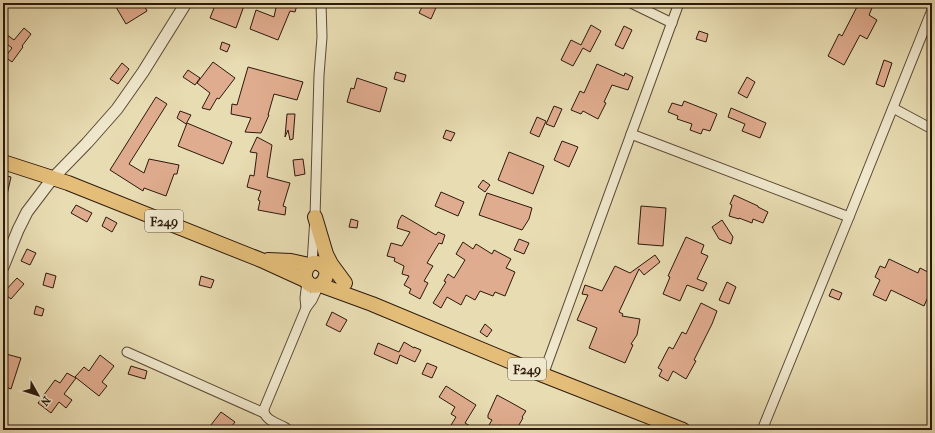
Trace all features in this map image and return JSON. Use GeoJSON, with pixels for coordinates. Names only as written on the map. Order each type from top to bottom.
{"type":"FeatureCollection","features":[{"type":"Feature","properties":{"kind":"main road","name":"F249"},"geometry":{"type":"LineString","coordinates":[[3,162],[75,186],[261,260],[313,283],[372,304],[544,375],[683,430]]}},
{"type":"Feature","properties":{"kind":"main road"},"geometry":{"type":"LineString","coordinates":[[315,216],[326,254],[331,264],[345,283]]}},
{"type":"Feature","properties":{"kind":"main road","name":"F249"},"geometry":{"type":"LineString","coordinates":[[261,260],[321,264],[327,272],[345,283],[372,304]]}},
{"type":"Feature","properties":{"kind":"main road"},"geometry":{"type":"LineString","coordinates":[[311,264],[306,268],[304,277],[313,283],[324,282],[327,277],[327,272]]}},
{"type":"Feature","properties":{"kind":"street"},"geometry":{"type":"LineString","coordinates":[[3,267],[27,212],[52,179],[117,109],[147,66],[186,3]]}},
{"type":"Feature","properties":{"kind":"street"},"geometry":{"type":"LineString","coordinates":[[311,264],[315,216],[319,75],[322,37],[321,3]]}},
{"type":"Feature","properties":{"kind":"street"},"geometry":{"type":"LineString","coordinates":[[631,3],[672,23]]}},
{"type":"Feature","properties":{"kind":"street"},"geometry":{"type":"LineString","coordinates":[[544,375],[679,3]]}},
{"type":"Feature","properties":{"kind":"street"},"geometry":{"type":"LineString","coordinates":[[762,430],[932,10]]}},
{"type":"Feature","properties":{"kind":"street"},"geometry":{"type":"LineString","coordinates":[[893,108],[932,128]]}},
{"type":"Feature","properties":{"kind":"street"},"geometry":{"type":"LineString","coordinates":[[631,134],[849,217]]}},
{"type":"Feature","properties":{"kind":"street"},"geometry":{"type":"LineString","coordinates":[[288,430],[266,418],[264,409],[306,308],[306,298],[313,283]]}},
{"type":"Feature","properties":{"kind":"street"},"geometry":{"type":"LineString","coordinates":[[127,352],[264,413]]}},
{"type":"Feature","properties":{"kind":"building"},"geometry":{"type":"Polygon","coordinates":[[[123,3],[143,3],[147,11],[126,24],[116,7],[123,3]]]}},
{"type":"Feature","properties":{"kind":"building"},"geometry":{"type":"Polygon","coordinates":[[[216,3],[245,3],[236,28],[210,18],[216,3]]]}},
{"type":"Feature","properties":{"kind":"building"},"geometry":{"type":"Polygon","coordinates":[[[277,3],[297,5],[295,12],[290,11],[278,40],[250,29],[256,10],[274,17],[277,3]]]}},
{"type":"Feature","properties":{"kind":"building"},"geometry":{"type":"Polygon","coordinates":[[[424,3],[438,3],[431,19],[419,13],[424,3]]]}},
{"type":"Feature","properties":{"kind":"building"},"geometry":{"type":"Polygon","coordinates":[[[859,3],[872,8],[869,15],[877,20],[867,39],[860,35],[844,65],[828,56],[839,34],[842,36],[859,3]]]}},
{"type":"Feature","properties":{"kind":"building"},"geometry":{"type":"Polygon","coordinates":[[[591,25],[601,31],[590,52],[583,48],[573,66],[561,60],[571,40],[581,45],[591,25]]]}},
{"type":"Feature","properties":{"kind":"building"},"geometry":{"type":"Polygon","coordinates":[[[624,26],[632,30],[623,49],[615,45],[624,26]]]}},
{"type":"Feature","properties":{"kind":"building"},"geometry":{"type":"Polygon","coordinates":[[[24,28],[31,34],[12,62],[5,57],[12,48],[3,41],[3,32],[14,40],[24,28]]]}},
{"type":"Feature","properties":{"kind":"building"},"geometry":{"type":"Polygon","coordinates":[[[699,31],[708,34],[706,42],[696,39],[699,31]]]}},
{"type":"Feature","properties":{"kind":"building"},"geometry":{"type":"Polygon","coordinates":[[[222,42],[230,45],[227,52],[220,49],[222,42]]]}},
{"type":"Feature","properties":{"kind":"building"},"geometry":{"type":"Polygon","coordinates":[[[884,60],[892,63],[884,87],[876,84],[884,60]]]}},
{"type":"Feature","properties":{"kind":"building"},"geometry":{"type":"Polygon","coordinates":[[[213,62],[235,78],[219,99],[217,98],[210,110],[202,108],[210,93],[197,83],[213,62]]]}},
{"type":"Feature","properties":{"kind":"building"},"geometry":{"type":"Polygon","coordinates":[[[122,63],[129,69],[118,84],[110,79],[122,63]]]}},
{"type":"Feature","properties":{"kind":"building"},"geometry":{"type":"Polygon","coordinates":[[[597,64],[624,76],[625,73],[633,77],[628,90],[612,85],[604,102],[606,103],[598,119],[583,111],[581,114],[571,110],[580,91],[584,93],[597,64]]]}},
{"type":"Feature","properties":{"kind":"building"},"geometry":{"type":"Polygon","coordinates":[[[248,67],[303,82],[297,100],[274,94],[269,115],[261,133],[245,132],[251,118],[231,114],[232,104],[237,105],[248,67]]]}},
{"type":"Feature","properties":{"kind":"building"},"geometry":{"type":"Polygon","coordinates":[[[188,70],[200,78],[195,85],[183,77],[188,70]]]}},
{"type":"Feature","properties":{"kind":"building"},"geometry":{"type":"Polygon","coordinates":[[[396,72],[406,75],[404,82],[394,79],[396,72]]]}},
{"type":"Feature","properties":{"kind":"building"},"geometry":{"type":"Polygon","coordinates":[[[747,77],[755,82],[747,98],[738,93],[747,77]]]}},
{"type":"Feature","properties":{"kind":"building"},"geometry":{"type":"Polygon","coordinates":[[[357,78],[387,88],[380,112],[347,102],[351,88],[354,89],[357,78]]]}},
{"type":"Feature","properties":{"kind":"building"},"geometry":{"type":"Polygon","coordinates":[[[156,97],[167,104],[129,164],[144,173],[149,159],[179,165],[177,174],[174,174],[166,196],[144,188],[143,191],[110,170],[156,97]]]}},
{"type":"Feature","properties":{"kind":"building"},"geometry":{"type":"Polygon","coordinates":[[[684,101],[717,114],[710,131],[703,129],[701,134],[690,130],[692,124],[677,119],[678,116],[668,112],[672,103],[682,106],[684,101]]]}},
{"type":"Feature","properties":{"kind":"building"},"geometry":{"type":"Polygon","coordinates":[[[554,106],[562,109],[554,127],[546,124],[554,106]]]}},
{"type":"Feature","properties":{"kind":"building"},"geometry":{"type":"Polygon","coordinates":[[[731,108],[766,123],[760,138],[742,131],[745,124],[728,117],[731,108]]]}},
{"type":"Feature","properties":{"kind":"building"},"geometry":{"type":"Polygon","coordinates":[[[180,111],[191,115],[186,124],[177,118],[180,111]]]}},
{"type":"Feature","properties":{"kind":"building"},"geometry":{"type":"Polygon","coordinates":[[[287,114],[295,114],[293,139],[290,140],[288,130],[285,137],[287,114]]]}},
{"type":"Feature","properties":{"kind":"building"},"geometry":{"type":"Polygon","coordinates":[[[537,117],[546,121],[539,137],[530,133],[537,117]]]}},
{"type":"Feature","properties":{"kind":"building"},"geometry":{"type":"Polygon","coordinates":[[[187,123],[232,142],[223,164],[178,146],[187,123]]]}},
{"type":"Feature","properties":{"kind":"building"},"geometry":{"type":"Polygon","coordinates":[[[446,130],[455,133],[451,141],[443,138],[446,130]]]}},
{"type":"Feature","properties":{"kind":"building"},"geometry":{"type":"Polygon","coordinates":[[[257,137],[272,145],[267,177],[290,183],[283,206],[286,207],[285,215],[258,210],[260,201],[258,200],[261,191],[247,187],[250,175],[254,176],[257,153],[250,152],[257,137]]]}},
{"type":"Feature","properties":{"kind":"building"},"geometry":{"type":"Polygon","coordinates":[[[562,141],[578,147],[569,167],[554,160],[562,141]]]}},
{"type":"Feature","properties":{"kind":"building"},"geometry":{"type":"Polygon","coordinates":[[[509,152],[544,166],[533,194],[498,180],[509,152]]]}},
{"type":"Feature","properties":{"kind":"building"},"geometry":{"type":"Polygon","coordinates":[[[303,159],[305,174],[295,176],[293,160],[303,159]]]}},
{"type":"Feature","properties":{"kind":"building"},"geometry":{"type":"Polygon","coordinates":[[[3,175],[11,177],[6,199],[3,199],[3,175]]]}},
{"type":"Feature","properties":{"kind":"building"},"geometry":{"type":"Polygon","coordinates":[[[483,180],[490,185],[485,192],[478,187],[483,180]]]}},
{"type":"Feature","properties":{"kind":"building"},"geometry":{"type":"Polygon","coordinates":[[[441,192],[464,202],[458,216],[435,206],[441,192]]]}},
{"type":"Feature","properties":{"kind":"building"},"geometry":{"type":"Polygon","coordinates":[[[487,193],[532,208],[529,219],[522,230],[479,215],[487,193]]]}},
{"type":"Feature","properties":{"kind":"building"},"geometry":{"type":"Polygon","coordinates":[[[734,195],[768,212],[763,223],[753,219],[752,223],[729,216],[732,205],[730,204],[734,195]]]}},
{"type":"Feature","properties":{"kind":"building"},"geometry":{"type":"Polygon","coordinates":[[[76,205],[92,213],[87,222],[71,213],[76,205]]]}},
{"type":"Feature","properties":{"kind":"building"},"geometry":{"type":"Polygon","coordinates":[[[641,206],[666,208],[663,246],[638,244],[641,206]]]}},
{"type":"Feature","properties":{"kind":"building"},"geometry":{"type":"Polygon","coordinates":[[[402,215],[436,235],[438,232],[445,235],[442,244],[439,243],[427,263],[433,266],[424,281],[428,283],[420,299],[409,293],[411,289],[404,285],[409,276],[402,274],[404,266],[394,261],[395,258],[387,256],[391,243],[402,246],[410,232],[397,228],[402,215]]]}},
{"type":"Feature","properties":{"kind":"building"},"geometry":{"type":"Polygon","coordinates":[[[106,217],[117,223],[112,232],[102,226],[106,217]]]}},
{"type":"Feature","properties":{"kind":"building"},"geometry":{"type":"Polygon","coordinates":[[[351,219],[358,221],[357,228],[349,227],[351,219]]]}},
{"type":"Feature","properties":{"kind":"building"},"geometry":{"type":"Polygon","coordinates":[[[722,220],[733,237],[731,244],[719,239],[712,227],[722,220]]]}},
{"type":"Feature","properties":{"kind":"building"},"geometry":{"type":"Polygon","coordinates":[[[686,237],[704,245],[701,253],[708,256],[697,279],[707,283],[703,291],[687,285],[680,301],[663,294],[670,277],[668,276],[686,237]]]}},
{"type":"Feature","properties":{"kind":"building"},"geometry":{"type":"Polygon","coordinates":[[[519,239],[529,243],[524,254],[514,250],[519,239]]]}},
{"type":"Feature","properties":{"kind":"building"},"geometry":{"type":"Polygon","coordinates":[[[463,242],[473,249],[476,244],[492,254],[494,250],[511,259],[506,268],[515,272],[505,296],[495,292],[493,296],[480,291],[475,300],[466,295],[461,305],[447,297],[441,308],[433,303],[446,282],[444,281],[448,274],[454,278],[465,260],[456,254],[463,242]]]}},
{"type":"Feature","properties":{"kind":"building"},"geometry":{"type":"Polygon","coordinates":[[[27,249],[36,253],[30,265],[21,261],[27,249]]]}},
{"type":"Feature","properties":{"kind":"building"},"geometry":{"type":"Polygon","coordinates":[[[655,255],[660,262],[644,275],[639,269],[619,312],[623,314],[622,316],[640,319],[637,335],[631,344],[633,345],[625,363],[589,348],[597,328],[577,320],[588,295],[582,294],[585,285],[602,291],[615,266],[630,273],[655,255]]]}},
{"type":"Feature","properties":{"kind":"building"},"geometry":{"type":"Polygon","coordinates":[[[889,259],[918,273],[920,268],[932,274],[932,288],[924,306],[891,290],[886,301],[873,295],[880,280],[875,277],[880,266],[885,268],[889,259]]]}},
{"type":"Feature","properties":{"kind":"building"},"geometry":{"type":"Polygon","coordinates":[[[46,273],[56,276],[53,288],[43,285],[46,273]]]}},
{"type":"Feature","properties":{"kind":"building"},"geometry":{"type":"Polygon","coordinates":[[[201,276],[214,280],[211,288],[199,285],[201,276]]]}},
{"type":"Feature","properties":{"kind":"building"},"geometry":{"type":"Polygon","coordinates":[[[17,278],[24,284],[11,299],[3,293],[17,278]]]}},
{"type":"Feature","properties":{"kind":"building"},"geometry":{"type":"Polygon","coordinates":[[[727,282],[736,287],[729,304],[719,300],[727,282]]]}},
{"type":"Feature","properties":{"kind":"building"},"geometry":{"type":"Polygon","coordinates":[[[832,289],[842,293],[839,300],[829,296],[832,289]]]}},
{"type":"Feature","properties":{"kind":"building"},"geometry":{"type":"Polygon","coordinates":[[[701,303],[717,311],[712,324],[694,360],[696,361],[686,379],[673,371],[668,381],[659,376],[662,370],[658,368],[669,347],[673,349],[682,332],[686,334],[701,303]]]}},
{"type":"Feature","properties":{"kind":"building"},"geometry":{"type":"Polygon","coordinates":[[[36,306],[44,309],[42,316],[34,314],[36,306]]]}},
{"type":"Feature","properties":{"kind":"building"},"geometry":{"type":"Polygon","coordinates":[[[332,312],[347,320],[340,332],[326,325],[332,312]]]}},
{"type":"Feature","properties":{"kind":"building"},"geometry":{"type":"Polygon","coordinates":[[[485,324],[492,330],[487,337],[480,332],[485,324]]]}},
{"type":"Feature","properties":{"kind":"building"},"geometry":{"type":"Polygon","coordinates":[[[404,342],[421,350],[415,362],[400,355],[397,364],[374,354],[378,343],[399,352],[404,342]]]}},
{"type":"Feature","properties":{"kind":"building"},"geometry":{"type":"Polygon","coordinates":[[[6,354],[21,358],[11,389],[3,386],[3,363],[6,354]]]}},
{"type":"Feature","properties":{"kind":"building"},"geometry":{"type":"Polygon","coordinates":[[[100,355],[114,366],[102,382],[107,386],[99,396],[75,377],[84,367],[89,371],[100,355]]]}},
{"type":"Feature","properties":{"kind":"building"},"geometry":{"type":"Polygon","coordinates":[[[427,363],[437,367],[432,378],[422,374],[427,363]]]}},
{"type":"Feature","properties":{"kind":"building"},"geometry":{"type":"Polygon","coordinates":[[[131,366],[147,371],[145,379],[128,374],[131,366]]]}},
{"type":"Feature","properties":{"kind":"building"},"geometry":{"type":"Polygon","coordinates":[[[67,373],[76,378],[64,394],[72,400],[66,408],[59,402],[51,413],[38,403],[55,380],[60,383],[67,373]]]}},
{"type":"Feature","properties":{"kind":"building"},"geometry":{"type":"Polygon","coordinates":[[[446,386],[476,405],[465,423],[477,430],[448,430],[456,417],[451,414],[455,407],[439,397],[446,386]]]}},
{"type":"Feature","properties":{"kind":"building"},"geometry":{"type":"Polygon","coordinates":[[[497,395],[526,411],[516,430],[509,430],[499,425],[496,430],[486,430],[492,420],[488,418],[488,415],[497,395]]]}},
{"type":"Feature","properties":{"kind":"building"},"geometry":{"type":"Polygon","coordinates":[[[221,412],[235,422],[229,430],[207,430],[221,412]]]}}]}
